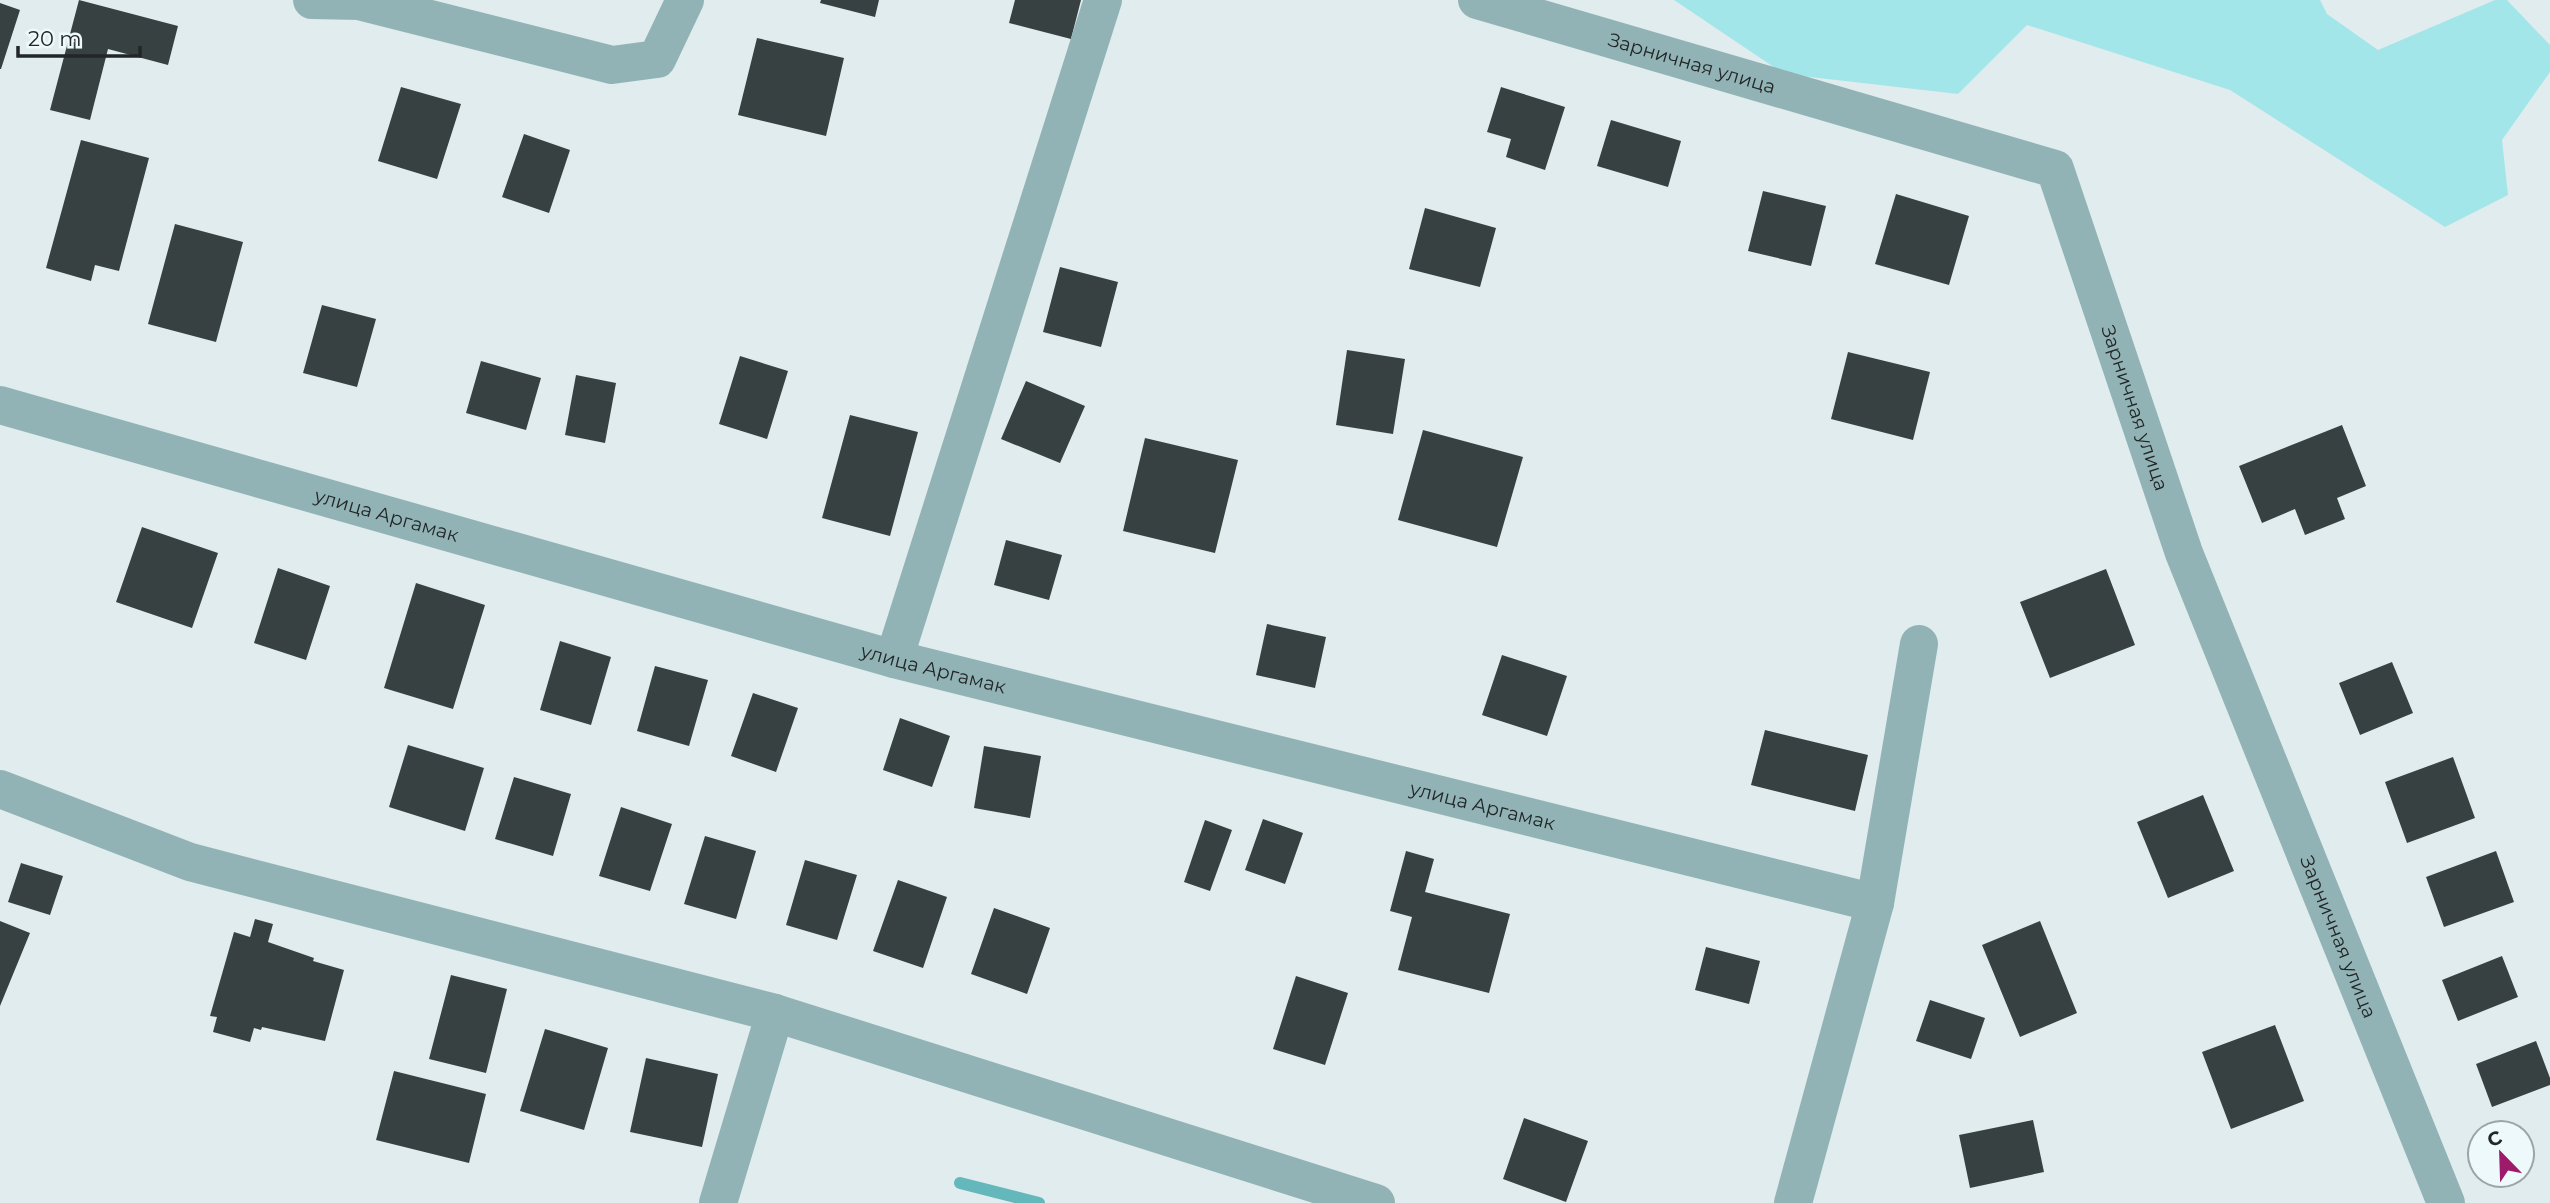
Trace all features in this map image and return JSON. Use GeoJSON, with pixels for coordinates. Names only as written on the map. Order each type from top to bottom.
{"type":"FeatureCollection","features":[{"type":"Feature","properties":{"kind":"street"},"geometry":{"type":"LineString","coordinates":[[312,0],[359,1],[612,65],[657,59],[684,0]]}},
{"type":"Feature","properties":{"kind":"street"},"geometry":{"type":"LineString","coordinates":[[894,659],[1103,0]]}},
{"type":"Feature","properties":{"kind":"street","name":"Зарничная улица"},"geometry":{"type":"LineString","coordinates":[[1476,0],[2055,169],[2184,553],[2446,1203]]}},
{"type":"Feature","properties":{"kind":"street","name":"улица Аргамак"},"geometry":{"type":"LineString","coordinates":[[0,405],[894,659],[1875,903]]}},
{"type":"Feature","properties":{"kind":"street"},"geometry":{"type":"LineString","coordinates":[[1793,1203],[1875,903],[1919,644]]}},
{"type":"Feature","properties":{"kind":"street"},"geometry":{"type":"LineString","coordinates":[[0,789],[190,862],[775,1013],[1376,1203]]}},
{"type":"Feature","properties":{"kind":"street"},"geometry":{"type":"LineString","coordinates":[[718,1203],[775,1013]]}},
{"type":"Feature","properties":{"kind":"shaded area"},"geometry":{"type":"Polygon","coordinates":[[[1674,0],[2320,0],[2327,14],[2378,50],[2495,0],[2507,0],[2550,45],[2550,72],[2502,140],[2508,195],[2445,227],[2230,90],[2027,25],[1958,94],[1784,74],[1674,0]]]}},
{"type":"Feature","properties":{"kind":"building"},"geometry":{"type":"Polygon","coordinates":[[[79,0],[178,26],[168,65],[108,49],[90,120],[50,110],[79,0]]]}},
{"type":"Feature","properties":{"kind":"building"},"geometry":{"type":"Polygon","coordinates":[[[821,0],[879,0],[875,17],[820,3],[821,0]]]}},
{"type":"Feature","properties":{"kind":"building"},"geometry":{"type":"Polygon","coordinates":[[[1015,0],[1081,0],[1071,39],[1009,23],[1015,0]]]}},
{"type":"Feature","properties":{"kind":"building"},"geometry":{"type":"Polygon","coordinates":[[[0,3],[20,10],[1,69],[0,69],[0,3]]]}},
{"type":"Feature","properties":{"kind":"building"},"geometry":{"type":"Polygon","coordinates":[[[757,38],[844,58],[826,136],[738,115],[757,38]]]}},
{"type":"Feature","properties":{"kind":"building"},"geometry":{"type":"Polygon","coordinates":[[[401,87],[461,104],[437,179],[378,161],[401,87]]]}},
{"type":"Feature","properties":{"kind":"building"},"geometry":{"type":"Polygon","coordinates":[[[1501,87],[1565,107],[1545,170],[1506,157],[1511,139],[1487,132],[1501,87]]]}},
{"type":"Feature","properties":{"kind":"building"},"geometry":{"type":"Polygon","coordinates":[[[1611,120],[1681,141],[1668,187],[1597,166],[1611,120]]]}},
{"type":"Feature","properties":{"kind":"building"},"geometry":{"type":"Polygon","coordinates":[[[524,134],[570,150],[549,213],[502,197],[524,134]]]}},
{"type":"Feature","properties":{"kind":"building"},"geometry":{"type":"Polygon","coordinates":[[[81,140],[149,158],[119,271],[95,265],[91,281],[46,268],[81,140]]]}},
{"type":"Feature","properties":{"kind":"building"},"geometry":{"type":"Polygon","coordinates":[[[1763,191],[1826,206],[1811,266],[1748,251],[1763,191]]]}},
{"type":"Feature","properties":{"kind":"building"},"geometry":{"type":"Polygon","coordinates":[[[1896,194],[1969,216],[1949,285],[1875,264],[1896,194]]]}},
{"type":"Feature","properties":{"kind":"building"},"geometry":{"type":"Polygon","coordinates":[[[1425,208],[1496,228],[1480,287],[1409,269],[1425,208]]]}},
{"type":"Feature","properties":{"kind":"building"},"geometry":{"type":"Polygon","coordinates":[[[175,224],[243,242],[216,342],[148,324],[175,224]]]}},
{"type":"Feature","properties":{"kind":"building"},"geometry":{"type":"Polygon","coordinates":[[[1060,267],[1118,282],[1101,347],[1043,332],[1060,267]]]}},
{"type":"Feature","properties":{"kind":"building"},"geometry":{"type":"Polygon","coordinates":[[[322,305],[376,319],[357,387],[303,373],[322,305]]]}},
{"type":"Feature","properties":{"kind":"building"},"geometry":{"type":"Polygon","coordinates":[[[1347,350],[1405,359],[1393,434],[1336,425],[1347,350]]]}},
{"type":"Feature","properties":{"kind":"building"},"geometry":{"type":"Polygon","coordinates":[[[1848,352],[1930,372],[1913,440],[1831,419],[1848,352]]]}},
{"type":"Feature","properties":{"kind":"building"},"geometry":{"type":"Polygon","coordinates":[[[740,356],[788,371],[767,439],[719,424],[740,356]]]}},
{"type":"Feature","properties":{"kind":"building"},"geometry":{"type":"Polygon","coordinates":[[[481,361],[541,378],[526,430],[466,413],[481,361]]]}},
{"type":"Feature","properties":{"kind":"building"},"geometry":{"type":"Polygon","coordinates":[[[576,375],[616,383],[605,443],[565,435],[576,375]]]}},
{"type":"Feature","properties":{"kind":"building"},"geometry":{"type":"Polygon","coordinates":[[[1026,381],[1085,406],[1060,463],[1001,439],[1026,381]]]}},
{"type":"Feature","properties":{"kind":"building"},"geometry":{"type":"Polygon","coordinates":[[[850,415],[918,432],[890,536],[822,518],[850,415]]]}},
{"type":"Feature","properties":{"kind":"building"},"geometry":{"type":"Polygon","coordinates":[[[2342,425],[2366,486],[2337,498],[2345,519],[2305,535],[2295,509],[2262,523],[2239,466],[2342,425]]]}},
{"type":"Feature","properties":{"kind":"building"},"geometry":{"type":"Polygon","coordinates":[[[1423,430],[1523,457],[1497,547],[1398,520],[1423,430]]]}},
{"type":"Feature","properties":{"kind":"building"},"geometry":{"type":"Polygon","coordinates":[[[1145,438],[1238,460],[1215,553],[1123,531],[1145,438]]]}},
{"type":"Feature","properties":{"kind":"building"},"geometry":{"type":"Polygon","coordinates":[[[142,527],[218,553],[192,628],[116,602],[142,527]]]}},
{"type":"Feature","properties":{"kind":"building"},"geometry":{"type":"Polygon","coordinates":[[[1006,540],[1062,555],[1049,600],[994,585],[1006,540]]]}},
{"type":"Feature","properties":{"kind":"building"},"geometry":{"type":"Polygon","coordinates":[[[278,568],[330,586],[306,660],[254,643],[278,568]]]}},
{"type":"Feature","properties":{"kind":"building"},"geometry":{"type":"Polygon","coordinates":[[[2106,569],[2135,645],[2050,678],[2020,602],[2106,569]]]}},
{"type":"Feature","properties":{"kind":"building"},"geometry":{"type":"Polygon","coordinates":[[[416,583],[485,605],[453,709],[384,688],[416,583]]]}},
{"type":"Feature","properties":{"kind":"building"},"geometry":{"type":"Polygon","coordinates":[[[1267,624],[1326,637],[1315,688],[1256,675],[1267,624]]]}},
{"type":"Feature","properties":{"kind":"building"},"geometry":{"type":"Polygon","coordinates":[[[560,641],[611,657],[591,725],[540,710],[560,641]]]}},
{"type":"Feature","properties":{"kind":"building"},"geometry":{"type":"Polygon","coordinates":[[[1502,655],[1567,676],[1547,736],[1482,715],[1502,655]]]}},
{"type":"Feature","properties":{"kind":"building"},"geometry":{"type":"Polygon","coordinates":[[[2392,662],[2413,713],[2360,735],[2339,683],[2392,662]]]}},
{"type":"Feature","properties":{"kind":"building"},"geometry":{"type":"Polygon","coordinates":[[[655,666],[708,680],[689,746],[637,731],[655,666]]]}},
{"type":"Feature","properties":{"kind":"building"},"geometry":{"type":"Polygon","coordinates":[[[753,693],[798,708],[776,772],[731,756],[753,693]]]}},
{"type":"Feature","properties":{"kind":"building"},"geometry":{"type":"Polygon","coordinates":[[[900,718],[950,736],[932,787],[883,770],[900,718]]]}},
{"type":"Feature","properties":{"kind":"building"},"geometry":{"type":"Polygon","coordinates":[[[1765,730],[1868,755],[1855,811],[1751,785],[1765,730]]]}},
{"type":"Feature","properties":{"kind":"building"},"geometry":{"type":"Polygon","coordinates":[[[408,745],[484,768],[465,831],[389,807],[408,745]]]}},
{"type":"Feature","properties":{"kind":"building"},"geometry":{"type":"Polygon","coordinates":[[[984,746],[1041,756],[1030,818],[974,808],[984,746]]]}},
{"type":"Feature","properties":{"kind":"building"},"geometry":{"type":"Polygon","coordinates":[[[2453,757],[2475,818],[2407,843],[2385,782],[2453,757]]]}},
{"type":"Feature","properties":{"kind":"building"},"geometry":{"type":"Polygon","coordinates":[[[514,777],[571,794],[553,856],[495,839],[514,777]]]}},
{"type":"Feature","properties":{"kind":"building"},"geometry":{"type":"Polygon","coordinates":[[[2203,795],[2234,871],[2168,898],[2137,822],[2203,795]]]}},
{"type":"Feature","properties":{"kind":"building"},"geometry":{"type":"Polygon","coordinates":[[[621,807],[672,824],[650,891],[599,876],[621,807]]]}},
{"type":"Feature","properties":{"kind":"building"},"geometry":{"type":"Polygon","coordinates":[[[1263,819],[1303,833],[1285,884],[1245,870],[1263,819]]]}},
{"type":"Feature","properties":{"kind":"building"},"geometry":{"type":"Polygon","coordinates":[[[1205,820],[1232,830],[1210,891],[1184,882],[1205,820]]]}},
{"type":"Feature","properties":{"kind":"building"},"geometry":{"type":"Polygon","coordinates":[[[705,836],[756,851],[736,919],[684,904],[705,836]]]}},
{"type":"Feature","properties":{"kind":"building"},"geometry":{"type":"Polygon","coordinates":[[[1406,851],[1434,859],[1425,892],[1510,914],[1489,993],[1398,970],[1412,917],[1390,911],[1406,851]]]}},
{"type":"Feature","properties":{"kind":"building"},"geometry":{"type":"Polygon","coordinates":[[[2496,851],[2514,902],[2444,927],[2426,877],[2496,851]]]}},
{"type":"Feature","properties":{"kind":"building"},"geometry":{"type":"Polygon","coordinates":[[[805,860],[857,875],[837,940],[786,925],[805,860]]]}},
{"type":"Feature","properties":{"kind":"building"},"geometry":{"type":"Polygon","coordinates":[[[21,863],[63,876],[50,915],[8,902],[21,863]]]}},
{"type":"Feature","properties":{"kind":"building"},"geometry":{"type":"Polygon","coordinates":[[[898,880],[947,897],[923,968],[873,951],[898,880]]]}},
{"type":"Feature","properties":{"kind":"building"},"geometry":{"type":"Polygon","coordinates":[[[994,908],[1050,928],[1027,994],[971,974],[994,908]]]}},
{"type":"Feature","properties":{"kind":"building"},"geometry":{"type":"Polygon","coordinates":[[[255,919],[273,924],[268,942],[314,958],[313,961],[344,970],[325,1041],[262,1027],[261,1030],[254,1028],[250,1042],[213,1032],[217,1017],[210,1016],[234,932],[250,937],[255,919]]]}},
{"type":"Feature","properties":{"kind":"building"},"geometry":{"type":"Polygon","coordinates":[[[0,921],[30,933],[0,1006],[0,921]]]}},
{"type":"Feature","properties":{"kind":"building"},"geometry":{"type":"Polygon","coordinates":[[[2040,921],[2077,1013],[2020,1037],[1982,945],[2040,921]]]}},
{"type":"Feature","properties":{"kind":"building"},"geometry":{"type":"Polygon","coordinates":[[[1706,947],[1760,961],[1749,1004],[1695,990],[1706,947]]]}},
{"type":"Feature","properties":{"kind":"building"},"geometry":{"type":"Polygon","coordinates":[[[2502,956],[2518,997],[2458,1021],[2442,980],[2502,956]]]}},
{"type":"Feature","properties":{"kind":"building"},"geometry":{"type":"Polygon","coordinates":[[[451,975],[507,989],[486,1073],[429,1059],[451,975]]]}},
{"type":"Feature","properties":{"kind":"building"},"geometry":{"type":"Polygon","coordinates":[[[1296,976],[1348,993],[1325,1065],[1273,1049],[1296,976]]]}},
{"type":"Feature","properties":{"kind":"building"},"geometry":{"type":"Polygon","coordinates":[[[1930,1000],[1985,1018],[1971,1059],[1916,1041],[1930,1000]]]}},
{"type":"Feature","properties":{"kind":"building"},"geometry":{"type":"Polygon","coordinates":[[[2275,1025],[2304,1101],[2231,1129],[2202,1052],[2275,1025]]]}},
{"type":"Feature","properties":{"kind":"building"},"geometry":{"type":"Polygon","coordinates":[[[545,1029],[608,1048],[584,1130],[520,1111],[545,1029]]]}},
{"type":"Feature","properties":{"kind":"building"},"geometry":{"type":"Polygon","coordinates":[[[2536,1041],[2550,1078],[2550,1085],[2492,1107],[2476,1064],[2536,1041]]]}},
{"type":"Feature","properties":{"kind":"building"},"geometry":{"type":"Polygon","coordinates":[[[646,1058],[718,1074],[702,1147],[630,1132],[646,1058]]]}},
{"type":"Feature","properties":{"kind":"building"},"geometry":{"type":"Polygon","coordinates":[[[394,1071],[486,1094],[469,1163],[376,1140],[394,1071]]]}},
{"type":"Feature","properties":{"kind":"building"},"geometry":{"type":"Polygon","coordinates":[[[1524,1118],[1588,1141],[1566,1202],[1503,1179],[1524,1118]]]}},
{"type":"Feature","properties":{"kind":"building"},"geometry":{"type":"Polygon","coordinates":[[[2033,1120],[2044,1172],[1970,1188],[1959,1135],[2033,1120]]]}},
{"type":"Feature","properties":{"kind":"waterway"},"geometry":{"type":"LineString","coordinates":[[960,1183],[1039,1203]]}}]}
